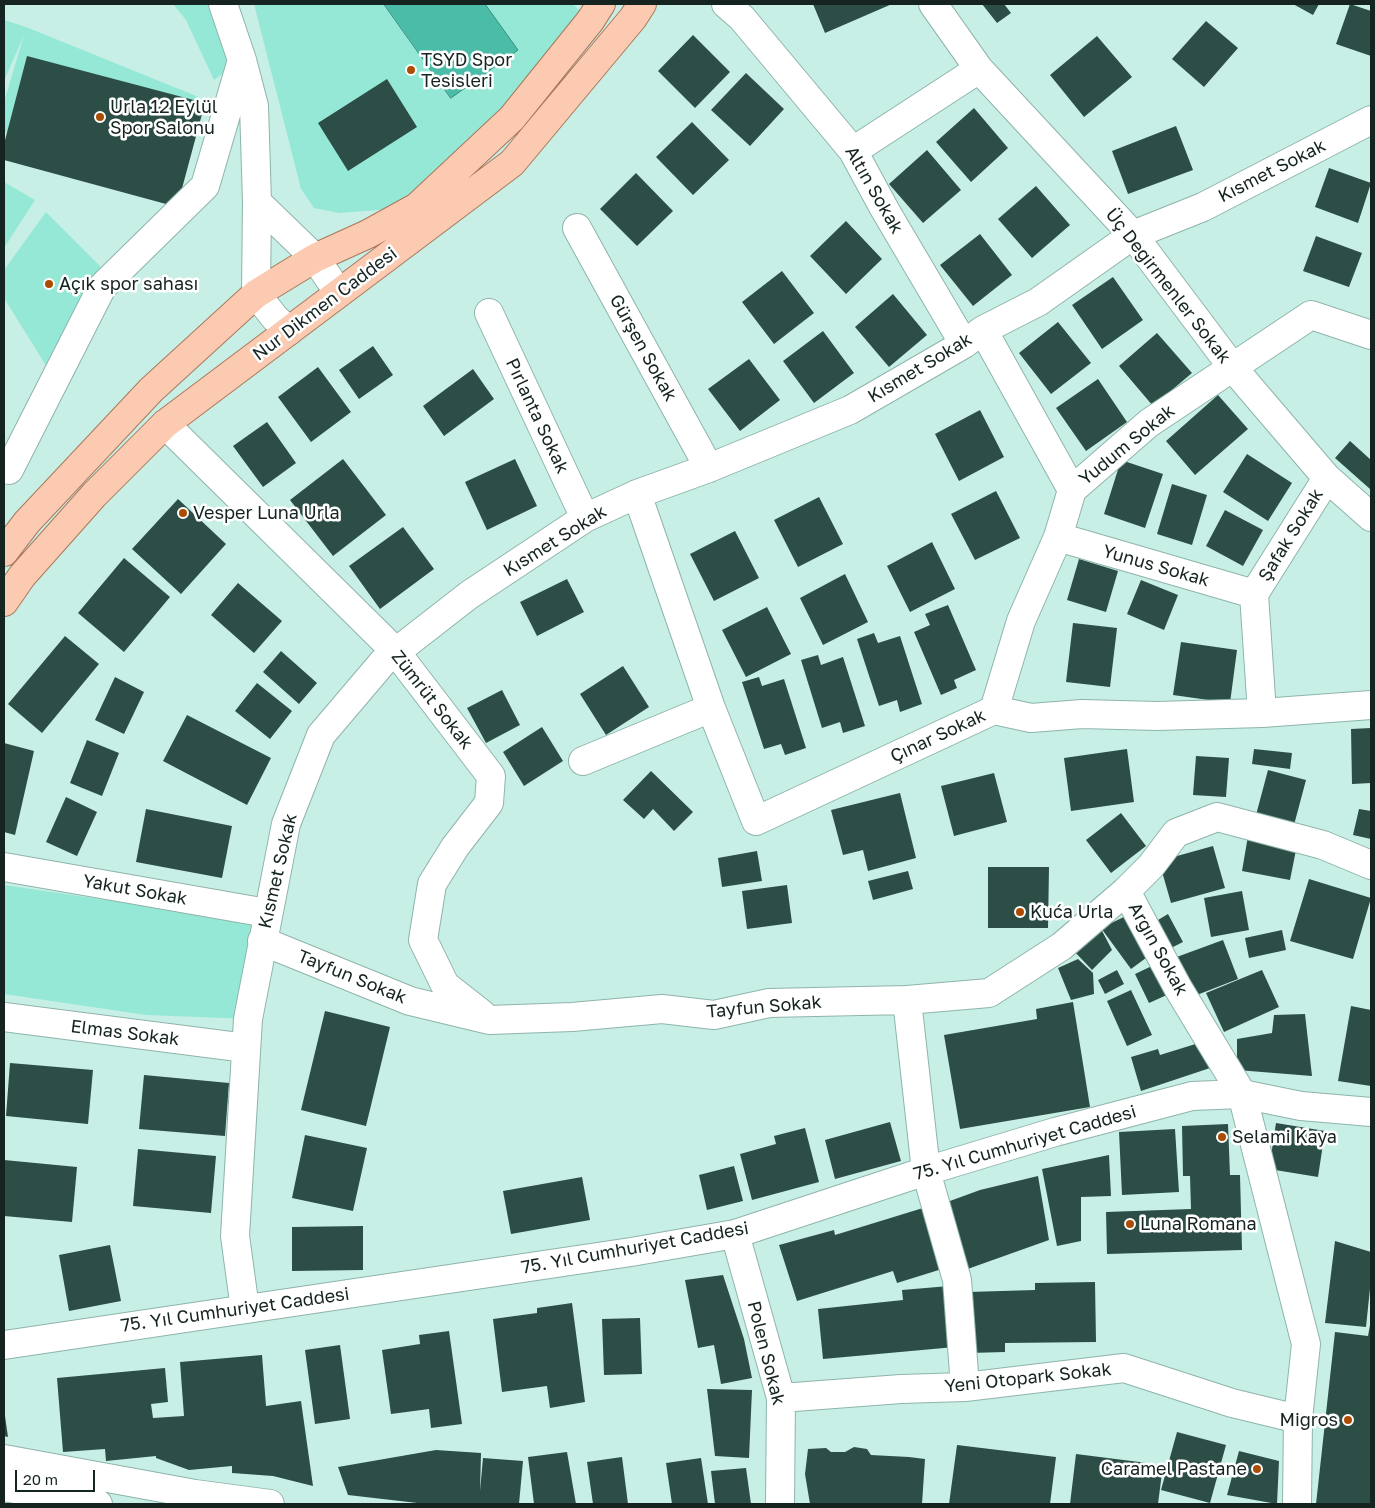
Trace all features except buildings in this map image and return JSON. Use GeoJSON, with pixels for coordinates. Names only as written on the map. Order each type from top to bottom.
{"type":"FeatureCollection","features":[{"type":"Feature","properties":{"kind":"main road","name":"Nur Dikmen Caddesi"},"geometry":{"type":"LineString","coordinates":[[4,552],[27,522],[151,390],[256,294],[315,258],[368,234],[417,207],[512,118],[590,21],[601,4]]}},
{"type":"Feature","properties":{"kind":"main road","name":"Nur Dikmen Caddesi"},"geometry":{"type":"LineString","coordinates":[[4,602],[22,576],[94,495],[164,424],[512,163],[633,18],[642,4]]}},
{"type":"Feature","properties":{"kind":"street"},"geometry":{"type":"LineString","coordinates":[[222,4],[242,60],[254,106],[257,202],[256,294],[275,318],[289,330]]}},
{"type":"Feature","properties":{"kind":"street","name":"Altın Sokak"},"geometry":{"type":"LineString","coordinates":[[726,4],[742,18],[853,151],[885,210],[973,337],[1072,490]]}},
{"type":"Feature","properties":{"kind":"street","name":"Üç Değirmenler Sokak"},"geometry":{"type":"LineString","coordinates":[[933,4],[979,69],[1133,235],[1233,368],[1327,478],[1371,517]]}},
{"type":"Feature","properties":{"kind":"street"},"geometry":{"type":"LineString","coordinates":[[9,470],[102,287],[205,186],[242,60]]}},
{"type":"Feature","properties":{"kind":"street"},"geometry":{"type":"LineString","coordinates":[[853,151],[979,69]]}},
{"type":"Feature","properties":{"kind":"street","name":"Kısmet Sokak"},"geometry":{"type":"LineString","coordinates":[[244,1309],[236,1236],[248,1019],[267,913],[286,824],[321,735],[383,662],[470,595],[585,518],[637,494],[709,468],[850,410],[973,337],[1038,302],[1133,235],[1202,207],[1371,120]]}},
{"type":"Feature","properties":{"kind":"street"},"geometry":{"type":"LineString","coordinates":[[257,202],[315,258],[339,293]]}},
{"type":"Feature","properties":{"kind":"street","name":"Gürşen Sokak"},"geometry":{"type":"LineString","coordinates":[[576,228],[709,468]]}},
{"type":"Feature","properties":{"kind":"street","name":"Pırlanta Sokak"},"geometry":{"type":"LineString","coordinates":[[489,313],[585,518]]}},
{"type":"Feature","properties":{"kind":"street","name":"Yudum Sokak"},"geometry":{"type":"LineString","coordinates":[[1072,490],[1149,423],[1311,315],[1371,335]]}},
{"type":"Feature","properties":{"kind":"street","name":"Zümrüt Sokak"},"geometry":{"type":"LineString","coordinates":[[164,424],[396,652],[491,776],[489,803],[455,847],[432,884],[423,940],[445,985],[489,1020]]}},
{"type":"Feature","properties":{"kind":"street","name":"Şafak Sokak"},"geometry":{"type":"LineString","coordinates":[[1262,713],[1254,594],[1327,478]]}},
{"type":"Feature","properties":{"kind":"street"},"geometry":{"type":"LineString","coordinates":[[994,710],[1021,621],[1058,537],[1072,490]]}},
{"type":"Feature","properties":{"kind":"street"},"geometry":{"type":"LineString","coordinates":[[583,761],[712,708],[637,494]]}},
{"type":"Feature","properties":{"kind":"street","name":"Yunus Sokak"},"geometry":{"type":"LineString","coordinates":[[1058,537],[1254,594]]}},
{"type":"Feature","properties":{"kind":"street","name":"Çınar Sokak"},"geometry":{"type":"LineString","coordinates":[[712,708],[756,820],[994,710],[1030,718],[1082,714],[1157,716],[1262,713],[1371,705]]}},
{"type":"Feature","properties":{"kind":"street","name":"Argın Sokak"},"geometry":{"type":"LineString","coordinates":[[1297,1504],[1298,1419],[1306,1344],[1242,1094],[1178,988],[1126,892],[1151,866],[1176,833],[1217,817],[1323,845],[1371,865]]}},
{"type":"Feature","properties":{"kind":"street","name":"Yakut Sokak"},"geometry":{"type":"LineString","coordinates":[[4,867],[267,913]]}},
{"type":"Feature","properties":{"kind":"street","name":"Tayfun Sokak"},"geometry":{"type":"LineString","coordinates":[[262,941],[410,1001],[489,1020],[572,1016],[662,1008],[714,1015],[769,1003],[906,1000],[989,993],[1062,946],[1126,892]]}},
{"type":"Feature","properties":{"kind":"street"},"geometry":{"type":"LineString","coordinates":[[906,1000],[926,1171],[957,1280],[965,1387]]}},
{"type":"Feature","properties":{"kind":"street","name":"Elmas Sokak"},"geometry":{"type":"LineString","coordinates":[[4,1017],[246,1048]]}},
{"type":"Feature","properties":{"kind":"street","name":"75. Yıl Cumhuriyet Caddesi"},"geometry":{"type":"LineString","coordinates":[[4,1345],[631,1252],[735,1234],[926,1171],[1055,1132],[1192,1096],[1242,1094],[1301,1106],[1371,1112]]}},
{"type":"Feature","properties":{"kind":"street","name":"Polen Sokak"},"geometry":{"type":"LineString","coordinates":[[735,1234],[781,1398],[780,1504]]}},
{"type":"Feature","properties":{"kind":"street","name":"Yeni Otopark Sokak"},"geometry":{"type":"LineString","coordinates":[[781,1398],[900,1389],[965,1387],[1124,1368],[1232,1403],[1298,1419]]}},
{"type":"Feature","properties":{"kind":"street"},"geometry":{"type":"LineString","coordinates":[[4,1459],[195,1494],[270,1504]]}},
{"type":"Feature","properties":{"kind":"street"},"geometry":{"type":"LineString","coordinates":[[4,1487],[98,1504]]}},
{"type":"Feature","properties":{"kind":"shaded area"},"geometry":{"type":"Polygon","coordinates":[[[173,4],[218,4],[242,60],[214,80],[186,20],[173,4]]]}},
{"type":"Feature","properties":{"kind":"shaded area","name":"TSYD Spor Tesisleri"},"geometry":{"type":"Polygon","coordinates":[[[254,4],[573,4],[590,21],[417,207],[339,213],[314,208],[301,189],[254,4]]]}},
{"type":"Feature","properties":{"kind":"shaded area"},"geometry":{"type":"Polygon","coordinates":[[[384,4],[485,4],[518,50],[451,98],[384,4]]]}},
{"type":"Feature","properties":{"kind":"shaded area","name":"Urla 12 Eylül Spor Salonu"},"geometry":{"type":"Polygon","coordinates":[[[4,20],[26,27],[201,98],[180,186],[4,132],[4,102],[24,35],[4,81],[4,20]]]}},
{"type":"Feature","properties":{"kind":"shaded area"},"geometry":{"type":"Polygon","coordinates":[[[4,182],[35,200],[4,248],[4,182]]]}},
{"type":"Feature","properties":{"kind":"shaded area","name":"Açık spor sahası"},"geometry":{"type":"Polygon","coordinates":[[[46,212],[103,269],[50,372],[4,298],[4,270],[46,212]]]}},
{"type":"Feature","properties":{"kind":"shaded area"},"geometry":{"type":"Polygon","coordinates":[[[4,885],[175,910],[267,913],[248,1019],[146,1015],[4,994],[4,885]]]}},
{"type":"Feature","properties":{"kind":"place","name":"TSYD Spor Tesisleri"},"geometry":{"type":"Point","coordinates":[411,70]}},
{"type":"Feature","properties":{"kind":"place","name":"Urla 12 Eylül Spor Salonu"},"geometry":{"type":"Point","coordinates":[100,117]}},
{"type":"Feature","properties":{"kind":"place","name":"Açık spor sahası"},"geometry":{"type":"Point","coordinates":[49,284]}},
{"type":"Feature","properties":{"kind":"place","name":"Vesper Luna Urla"},"geometry":{"type":"Point","coordinates":[183,513]}},
{"type":"Feature","properties":{"kind":"place","name":"Kuća Urla"},"geometry":{"type":"Point","coordinates":[1020,912]}},
{"type":"Feature","properties":{"kind":"place","name":"Selami Kaya"},"geometry":{"type":"Point","coordinates":[1222,1137]}},
{"type":"Feature","properties":{"kind":"place","name":"Luna Romana"},"geometry":{"type":"Point","coordinates":[1130,1224]}},
{"type":"Feature","properties":{"kind":"place","name":"Migros"},"geometry":{"type":"Point","coordinates":[1348,1420]}},
{"type":"Feature","properties":{"kind":"place","name":"Caramel Pastane"},"geometry":{"type":"Point","coordinates":[1257,1469]}}]}
